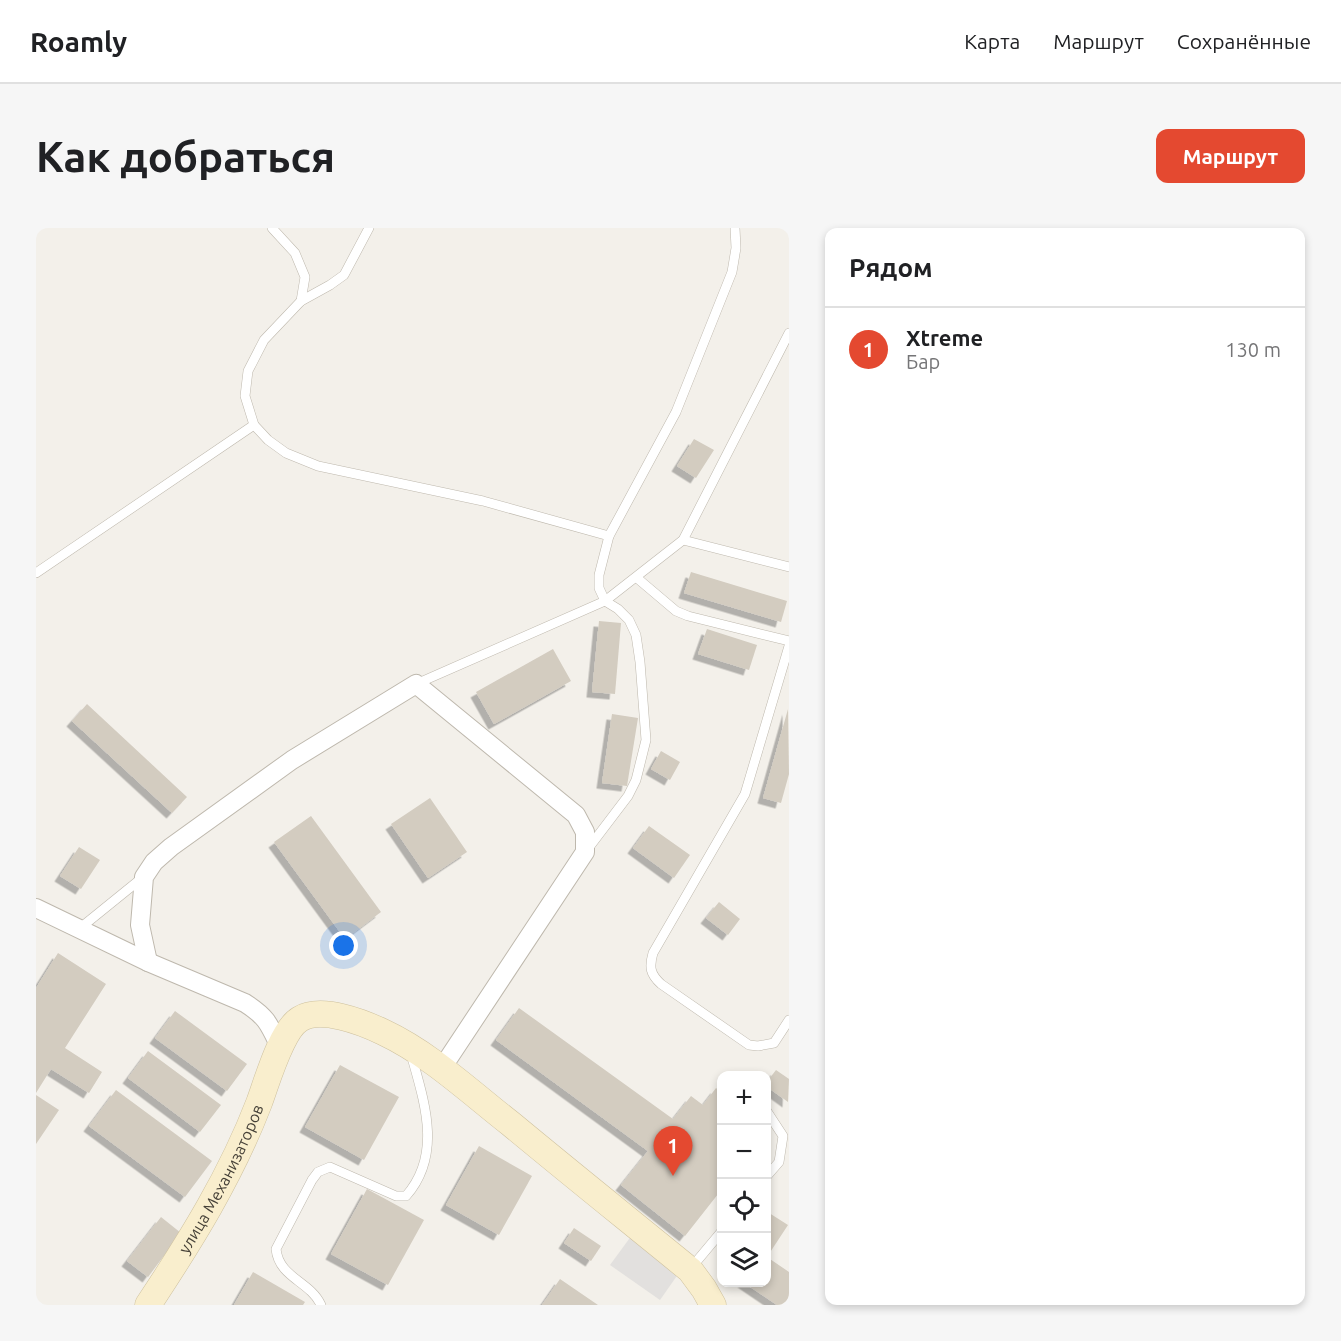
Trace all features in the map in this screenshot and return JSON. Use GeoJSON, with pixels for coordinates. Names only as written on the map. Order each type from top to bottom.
{"type":"FeatureCollection","features":[{"type":"Feature","properties":{"kind":"street"},"geometry":{"type":"LineString","coordinates":[[148,962],[140,925],[144,877],[154,862],[171,847],[292,760],[416,684],[576,815],[585,832],[585,852],[442,1068]]}},
{"type":"Feature","properties":{"kind":"street"},"geometry":{"type":"LineString","coordinates":[[36,908],[148,962],[244,1003],[268,1020],[280,1047]]}},
{"type":"Feature","properties":{"kind":"street","name":"улица Механизаторов"},"geometry":{"type":"LineString","coordinates":[[148,1305],[230,1171],[244,1143],[280,1047],[290,1029],[300,1019],[315,1014],[356,1020],[384,1032],[442,1068],[690,1270],[713,1305]]}},
{"type":"Feature","properties":{"kind":"lane"},"geometry":{"type":"LineString","coordinates":[[272,228],[295,253],[305,277],[301,302]]}},
{"type":"Feature","properties":{"kind":"lane"},"geometry":{"type":"LineString","coordinates":[[369,228],[344,275],[301,302],[264,340],[248,371],[245,396],[254,425],[285,453],[318,466],[483,501],[609,536]]}},
{"type":"Feature","properties":{"kind":"lane"},"geometry":{"type":"LineString","coordinates":[[585,852],[628,796],[636,780],[645,740],[636,635],[629,620],[605,601],[599,588],[599,575],[609,536],[676,412],[732,272],[736,248],[735,228]]}},
{"type":"Feature","properties":{"kind":"lane"},"geometry":{"type":"LineString","coordinates":[[416,684],[605,601],[683,540],[789,333]]}},
{"type":"Feature","properties":{"kind":"lane"},"geometry":{"type":"LineString","coordinates":[[36,573],[254,425]]}},
{"type":"Feature","properties":{"kind":"lane"},"geometry":{"type":"LineString","coordinates":[[683,540],[789,567]]}},
{"type":"Feature","properties":{"kind":"lane"},"geometry":{"type":"LineString","coordinates":[[637,578],[676,611],[688,616],[789,641]]}},
{"type":"Feature","properties":{"kind":"lane"},"geometry":{"type":"LineString","coordinates":[[789,646],[745,794],[653,953],[649,966],[653,976],[661,984],[748,1045],[758,1047],[774,1043],[789,1020]]}},
{"type":"Feature","properties":{"kind":"lane"},"geometry":{"type":"LineString","coordinates":[[78,929],[144,877]]}},
{"type":"Feature","properties":{"kind":"lane"},"geometry":{"type":"LineString","coordinates":[[321,1305],[317,1296],[285,1271],[277,1261],[276,1249],[318,1172],[330,1167],[396,1196],[406,1196],[412,1189],[420,1173],[428,1143],[428,1124],[409,1046]]}},
{"type":"Feature","properties":{"kind":"lane"},"geometry":{"type":"LineString","coordinates":[[771,1118],[783,1137],[779,1162],[771,1171]]}},
{"type":"Feature","properties":{"kind":"lane"},"geometry":{"type":"LineString","coordinates":[[690,1270],[721,1233]]}},
{"type":"Feature","properties":{"kind":"shaded area"},"geometry":{"type":"Polygon","coordinates":[[[632,1235],[681,1270],[660,1300],[610,1265],[632,1235]]]}},
{"type":"Feature","properties":{"kind":"building"},"geometry":{"type":"Polygon","coordinates":[[[694,439],[714,450],[696,478],[677,466],[694,439]]]}},
{"type":"Feature","properties":{"kind":"building"},"geometry":{"type":"Polygon","coordinates":[[[691,572],[787,601],[781,622],[684,593],[691,572]]]}},
{"type":"Feature","properties":{"kind":"building"},"geometry":{"type":"Polygon","coordinates":[[[599,621],[621,623],[615,694],[592,692],[599,621]]]}},
{"type":"Feature","properties":{"kind":"building"},"geometry":{"type":"Polygon","coordinates":[[[707,629],[757,645],[749,670],[698,654],[707,629]]]}},
{"type":"Feature","properties":{"kind":"building"},"geometry":{"type":"Polygon","coordinates":[[[553,649],[571,681],[494,724],[476,692],[553,649]]]}},
{"type":"Feature","properties":{"kind":"building"},"geometry":{"type":"Polygon","coordinates":[[[87,704],[187,797],[172,813],[72,721],[87,704]]]}},
{"type":"Feature","properties":{"kind":"building"},"geometry":{"type":"Polygon","coordinates":[[[788,709],[789,774],[781,803],[763,798],[788,709]]]}},
{"type":"Feature","properties":{"kind":"building"},"geometry":{"type":"Polygon","coordinates":[[[612,714],[638,718],[627,786],[602,783],[612,714]]]}},
{"type":"Feature","properties":{"kind":"building"},"geometry":{"type":"Polygon","coordinates":[[[661,751],[680,762],[670,780],[651,769],[661,751]]]}},
{"type":"Feature","properties":{"kind":"building"},"geometry":{"type":"Polygon","coordinates":[[[430,798],[467,852],[428,878],[391,824],[430,798]]]}},
{"type":"Feature","properties":{"kind":"building"},"geometry":{"type":"Polygon","coordinates":[[[311,816],[381,912],[345,939],[274,842],[311,816]]]}},
{"type":"Feature","properties":{"kind":"building"},"geometry":{"type":"Polygon","coordinates":[[[649,826],[690,855],[674,878],[633,848],[649,826]]]}},
{"type":"Feature","properties":{"kind":"building"},"geometry":{"type":"Polygon","coordinates":[[[79,847],[100,860],[81,889],[60,876],[79,847]]]}},
{"type":"Feature","properties":{"kind":"building"},"geometry":{"type":"Polygon","coordinates":[[[719,902],[740,919],[728,935],[706,918],[719,902]]]}},
{"type":"Feature","properties":{"kind":"building"},"geometry":{"type":"Polygon","coordinates":[[[58,953],[106,984],[65,1048],[102,1072],[89,1093],[51,1069],[36,1093],[36,988],[58,953]]]}},
{"type":"Feature","properties":{"kind":"building"},"geometry":{"type":"Polygon","coordinates":[[[519,1008],[673,1119],[691,1096],[703,1105],[717,1089],[717,1195],[685,1236],[621,1185],[648,1151],[496,1040],[519,1008]]]}},
{"type":"Feature","properties":{"kind":"building"},"geometry":{"type":"Polygon","coordinates":[[[175,1011],[247,1064],[227,1091],[155,1038],[175,1011]]]}},
{"type":"Feature","properties":{"kind":"building"},"geometry":{"type":"Polygon","coordinates":[[[148,1051],[221,1105],[200,1132],[128,1078],[148,1051]]]}},
{"type":"Feature","properties":{"kind":"building"},"geometry":{"type":"Polygon","coordinates":[[[340,1065],[399,1097],[364,1160],[305,1127],[340,1065]]]}},
{"type":"Feature","properties":{"kind":"building"},"geometry":{"type":"Polygon","coordinates":[[[776,1070],[789,1079],[788,1102],[771,1090],[771,1076],[776,1070]]]}},
{"type":"Feature","properties":{"kind":"building"},"geometry":{"type":"Polygon","coordinates":[[[116,1090],[212,1161],[185,1197],[89,1126],[116,1090]]]}},
{"type":"Feature","properties":{"kind":"building"},"geometry":{"type":"Polygon","coordinates":[[[36,1095],[59,1110],[36,1144],[36,1095]]]}},
{"type":"Feature","properties":{"kind":"building"},"geometry":{"type":"Polygon","coordinates":[[[479,1146],[532,1176],[499,1235],[446,1205],[479,1146]]]}},
{"type":"Feature","properties":{"kind":"building"},"geometry":{"type":"Polygon","coordinates":[[[367,1189],[424,1220],[388,1285],[331,1254],[367,1189]]]}},
{"type":"Feature","properties":{"kind":"building"},"geometry":{"type":"Polygon","coordinates":[[[771,1214],[788,1225],[771,1251],[771,1214]]]}},
{"type":"Feature","properties":{"kind":"building"},"geometry":{"type":"Polygon","coordinates":[[[161,1217],[181,1233],[148,1277],[127,1261],[161,1217]]]}},
{"type":"Feature","properties":{"kind":"building"},"geometry":{"type":"Polygon","coordinates":[[[574,1228],[601,1246],[591,1261],[564,1243],[574,1228]]]}},
{"type":"Feature","properties":{"kind":"building"},"geometry":{"type":"Polygon","coordinates":[[[771,1260],[789,1272],[789,1305],[777,1305],[750,1287],[771,1287],[771,1260]]]}},
{"type":"Feature","properties":{"kind":"building"},"geometry":{"type":"Polygon","coordinates":[[[253,1272],[305,1302],[303,1305],[234,1305],[253,1272]]]}},
{"type":"Feature","properties":{"kind":"building"},"geometry":{"type":"Polygon","coordinates":[[[560,1279],[598,1305],[542,1305],[560,1279]]]}},
{"type":"Feature","properties":{"kind":"place","name":"Xtreme"},"geometry":{"type":"Point","coordinates":[673,1176]}}]}
